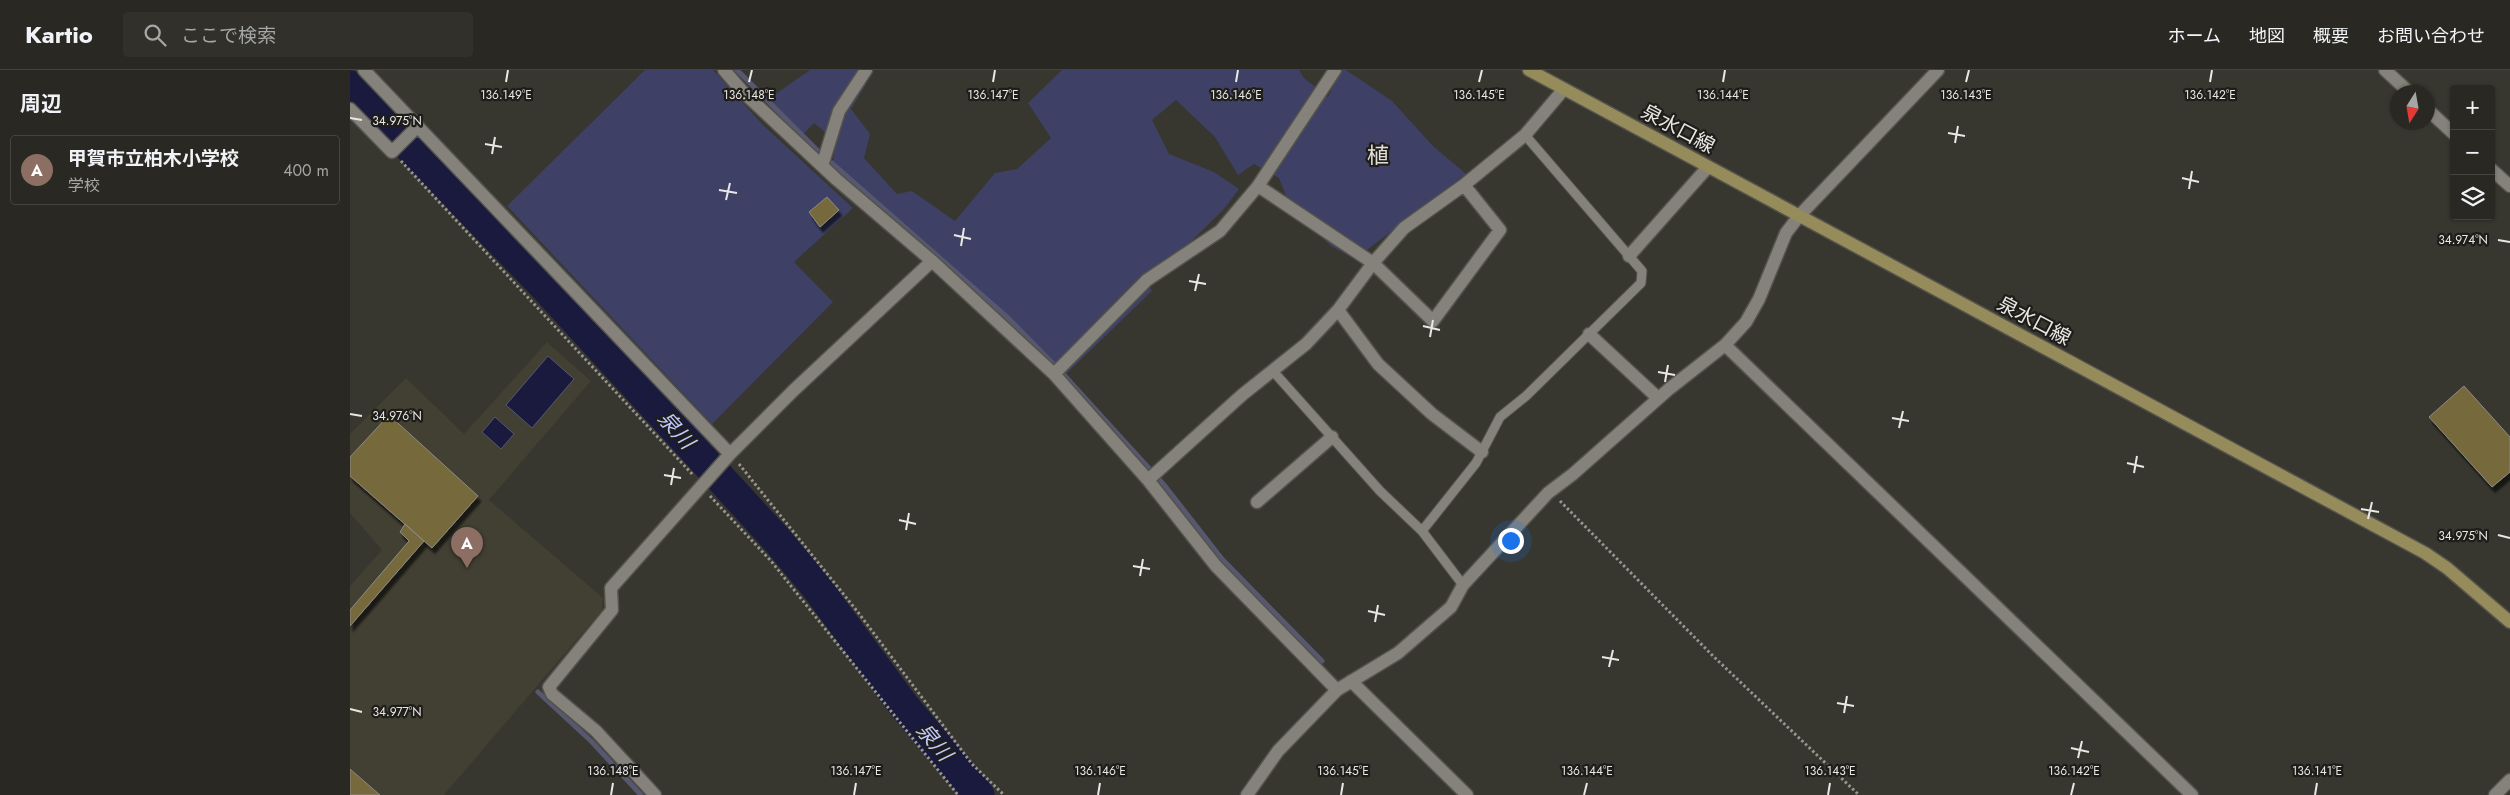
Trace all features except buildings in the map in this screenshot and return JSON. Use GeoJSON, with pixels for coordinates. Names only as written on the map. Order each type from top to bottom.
{"type":"FeatureCollection","features":[{"type":"Feature","properties":{"kind":"main road","name":"泉水口線"},"geometry":{"type":"LineString","coordinates":[[1529,70],[2426,553],[2447,568],[2510,622]]}},
{"type":"Feature","properties":{"kind":"street"},"geometry":{"type":"LineString","coordinates":[[364,70],[730,454]]}},
{"type":"Feature","properties":{"kind":"street"},"geometry":{"type":"LineString","coordinates":[[724,70],[743,92],[822,166],[932,261],[1054,374],[1148,480],[1216,566],[1337,690]]}},
{"type":"Feature","properties":{"kind":"street"},"geometry":{"type":"LineString","coordinates":[[822,166],[839,110],[866,70]]}},
{"type":"Feature","properties":{"kind":"street"},"geometry":{"type":"LineString","coordinates":[[1054,374],[1147,280],[1220,231],[1258,186],[1335,70]]}},
{"type":"Feature","properties":{"kind":"street"},"geometry":{"type":"LineString","coordinates":[[1247,795],[1278,751],[1337,690],[1398,653],[1451,607],[1464,585],[1548,493],[1573,474],[1658,398],[1725,344],[1746,322],[1759,300],[1786,233],[1799,216],[1938,70]]}},
{"type":"Feature","properties":{"kind":"street"},"geometry":{"type":"LineString","coordinates":[[2385,70],[2401,85]]}},
{"type":"Feature","properties":{"kind":"street"},"geometry":{"type":"LineString","coordinates":[[1148,480],[1242,395],[1306,344],[1338,310],[1373,263],[1404,228],[1464,185],[1525,135],[1564,89]]}},
{"type":"Feature","properties":{"kind":"street"},"geometry":{"type":"LineString","coordinates":[[350,109],[392,152],[418,126]]}},
{"type":"Feature","properties":{"kind":"street"},"geometry":{"type":"LineString","coordinates":[[2435,116],[2450,130]]}},
{"type":"Feature","properties":{"kind":"street"},"geometry":{"type":"LineString","coordinates":[[1628,256],[1708,167]]}},
{"type":"Feature","properties":{"kind":"street"},"geometry":{"type":"LineString","coordinates":[[2495,173],[2510,186]]}},
{"type":"Feature","properties":{"kind":"street"},"geometry":{"type":"LineString","coordinates":[[1258,186],[1373,263],[1433,321],[1500,230],[1464,185]]}},
{"type":"Feature","properties":{"kind":"street"},"geometry":{"type":"LineString","coordinates":[[655,795],[596,731],[552,694],[550,687],[612,610],[610,588],[730,454],[794,390],[932,261]]}},
{"type":"Feature","properties":{"kind":"street"},"geometry":{"type":"LineString","coordinates":[[1338,310],[1378,364],[1432,414],[1482,452]]}},
{"type":"Feature","properties":{"kind":"street"},"geometry":{"type":"LineString","coordinates":[[1589,334],[1658,398]]}},
{"type":"Feature","properties":{"kind":"street"},"geometry":{"type":"LineString","coordinates":[[1725,344],[2192,795]]}},
{"type":"Feature","properties":{"kind":"street"},"geometry":{"type":"LineString","coordinates":[[1257,502],[1332,437]]}},
{"type":"Feature","properties":{"kind":"street"},"geometry":{"type":"LineString","coordinates":[[1351,682],[1468,795]]}},
{"type":"Feature","properties":{"kind":"street"},"geometry":{"type":"LineString","coordinates":[[2495,795],[2510,780]]}},
{"type":"Feature","properties":{"kind":"lane"},"geometry":{"type":"LineString","coordinates":[[1422,531],[1454,492],[1482,452],[1500,417],[1526,396],[1641,283],[1642,271],[1525,135]]}},
{"type":"Feature","properties":{"kind":"lane"},"geometry":{"type":"LineString","coordinates":[[1272,370],[1380,491],[1422,531],[1464,585]]}},
{"type":"Feature","properties":{"kind":"path"},"geometry":{"type":"LineString","coordinates":[[392,152],[704,484],[720,508],[771,560],[958,795]]}},
{"type":"Feature","properties":{"kind":"path"},"geometry":{"type":"LineString","coordinates":[[730,454],[857,611],[972,764],[1004,795]]}},
{"type":"Feature","properties":{"kind":"path"},"geometry":{"type":"LineString","coordinates":[[1548,493],[1566,506],[1713,656],[1859,795]]}},
{"type":"Feature","properties":{"kind":"shaded area"},"geometry":{"type":"Polygon","coordinates":[[[645,70],[713,70],[763,125],[853,208],[794,262],[833,302],[712,424],[507,206],[645,70]]]}},
{"type":"Feature","properties":{"kind":"shaded area"},"geometry":{"type":"Polygon","coordinates":[[[810,70],[870,70],[865,86],[851,109],[870,134],[864,158],[897,194],[912,191],[955,221],[995,173],[1017,169],[1051,138],[1028,103],[1062,70],[1299,70],[1304,78],[1328,97],[1341,70],[1346,70],[1392,101],[1433,146],[1466,174],[1355,259],[1331,246],[1291,208],[1279,178],[1254,164],[1238,175],[1215,137],[1176,100],[1152,120],[1169,154],[1214,172],[1239,189],[1224,209],[1148,284],[1152,291],[1066,374],[832,166],[836,141],[814,123],[802,135],[767,100],[810,70]]]}},
{"type":"Feature","properties":{"kind":"shaded area"},"geometry":{"type":"Polygon","coordinates":[[[547,342],[591,381],[489,500],[603,598],[602,610],[444,795],[350,795],[350,586],[382,550],[350,513],[350,434],[406,378],[464,434],[547,342]]]}},
{"type":"Feature","properties":{"kind":"shaded area"},"geometry":{"type":"Polygon","coordinates":[[[548,356],[574,379],[532,428],[506,405],[548,356]]]}},
{"type":"Feature","properties":{"kind":"shaded area"},"geometry":{"type":"Polygon","coordinates":[[[495,417],[514,434],[501,449],[482,432],[495,417]]]}},
{"type":"Feature","properties":{"kind":"waterway"},"geometry":{"type":"LineString","coordinates":[[737,70],[818,151],[1008,318],[1064,375],[1165,486],[1222,559],[1322,661]]}},
{"type":"Feature","properties":{"kind":"waterway","name":"泉川"},"geometry":{"type":"LineString","coordinates":[[350,86],[545,287],[778,541],[817,588],[904,706],[979,795]]}},
{"type":"Feature","properties":{"kind":"waterway"},"geometry":{"type":"LineString","coordinates":[[538,692],[591,741],[641,795]]}},
{"type":"Feature","properties":{"kind":"place","name":"甲賀市立柏木小学校"},"geometry":{"type":"Point","coordinates":[467,568]}},
{"type":"Feature","properties":{"kind":"district","name":"植"},"geometry":{"type":"Point","coordinates":[1378,155]}}]}
